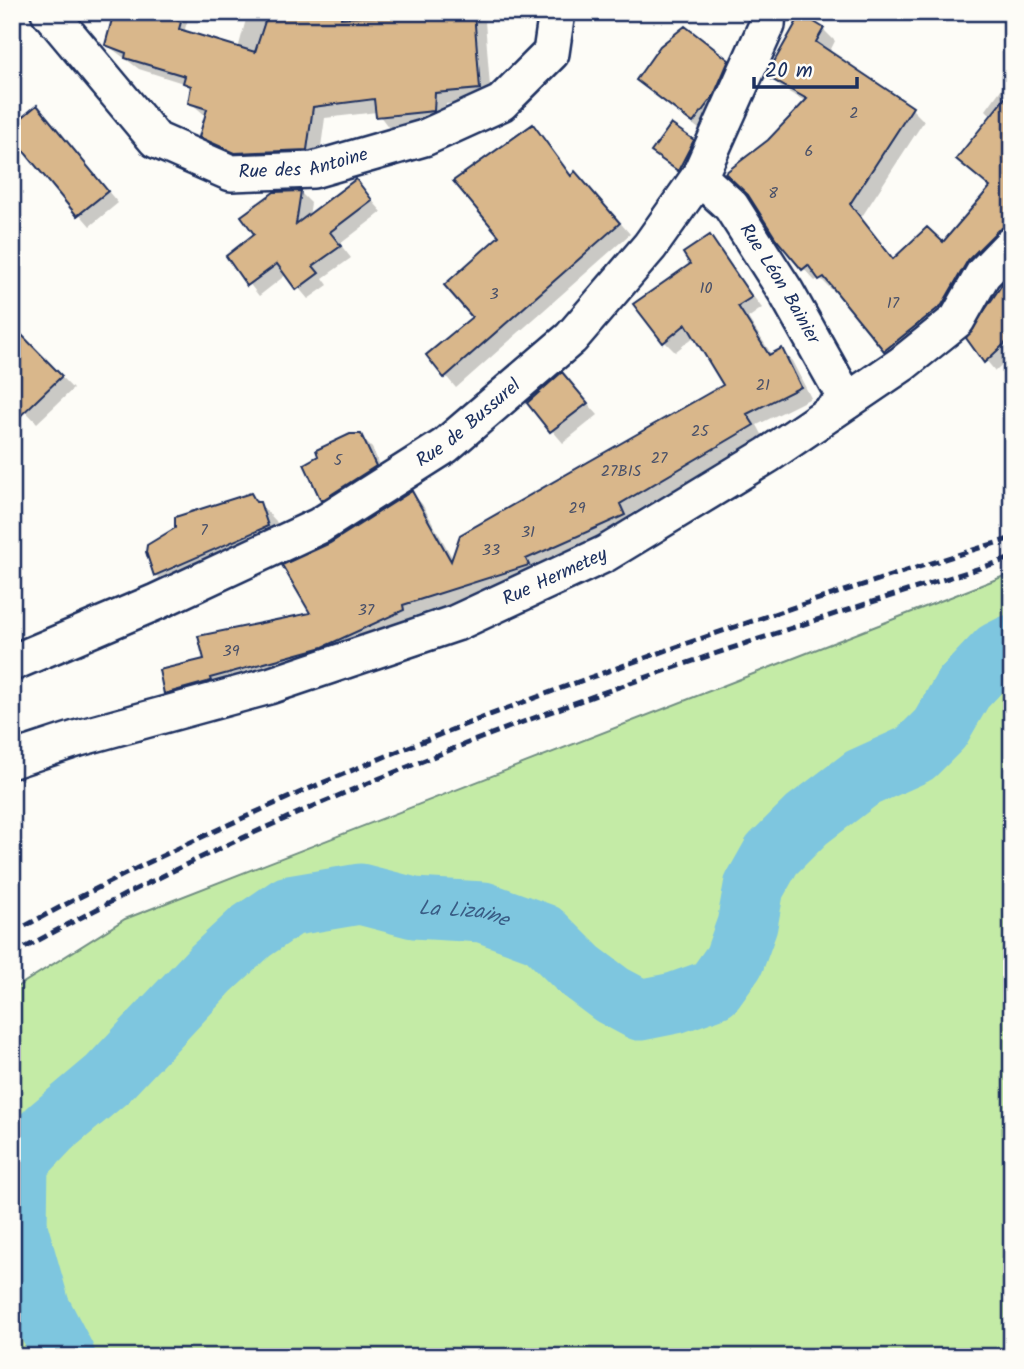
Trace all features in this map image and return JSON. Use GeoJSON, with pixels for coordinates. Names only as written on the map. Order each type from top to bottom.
{"type":"FeatureCollection","features":[{"type":"Feature","properties":{"kind":"street","name":"Rue des Antoine"},"geometry":{"type":"LineString","coordinates":[[50,12],[156,140],[231,173],[313,170],[424,138],[501,103],[551,53],[557,12]]}},
{"type":"Feature","properties":{"kind":"street","name":"Rue de Bussurel"},"geometry":{"type":"LineString","coordinates":[[12,663],[156,602],[319,526],[445,446],[571,338],[650,246],[699,177],[767,25],[768,12]]}},
{"type":"Feature","properties":{"kind":"street","name":"Rue Léon Bainier"},"geometry":{"type":"LineString","coordinates":[[699,177],[731,206],[786,292],[847,401]]}},
{"type":"Feature","properties":{"kind":"street","name":"Rue Hermetey"},"geometry":{"type":"LineString","coordinates":[[12,760],[79,738],[270,686],[456,623],[605,554],[768,454],[902,364],[957,320],[983,274],[1012,244]]}},
{"type":"Feature","properties":{"kind":"green space"},"geometry":{"type":"Polygon","coordinates":[[[1012,573],[1012,1357],[12,1357],[12,990],[125,919],[1012,573]]]}},
{"type":"Feature","properties":{"kind":"building"},"geometry":{"type":"Polygon","coordinates":[[[114,12],[175,12],[173,19],[181,22],[179,29],[255,52],[268,12],[342,12],[341,18],[474,12],[480,89],[435,93],[434,111],[376,117],[374,99],[313,107],[307,150],[235,153],[199,137],[207,109],[188,103],[191,86],[183,83],[185,76],[125,58],[126,53],[105,45],[114,12]]]}},
{"type":"Feature","properties":{"kind":"building"},"geometry":{"type":"Polygon","coordinates":[[[801,14],[824,28],[816,42],[913,107],[850,204],[893,259],[927,227],[943,242],[990,187],[956,159],[1012,89],[1012,224],[998,230],[968,260],[942,305],[884,351],[824,277],[819,280],[808,265],[802,270],[776,239],[748,195],[725,173],[768,140],[807,99],[766,76],[801,14]]]}},
{"type":"Feature","properties":{"kind":"building"},"geometry":{"type":"Polygon","coordinates":[[[685,26],[729,60],[714,95],[693,123],[636,80],[660,46],[685,26]]]}},
{"type":"Feature","properties":{"kind":"building"},"geometry":{"type":"Polygon","coordinates":[[[37,105],[108,191],[77,216],[12,137],[12,126],[37,105]]]}},
{"type":"Feature","properties":{"kind":"building"},"geometry":{"type":"Polygon","coordinates":[[[533,124],[571,176],[575,171],[620,223],[444,378],[426,355],[472,317],[444,285],[499,236],[453,181],[533,124]]]}},
{"type":"Feature","properties":{"kind":"building"},"geometry":{"type":"Polygon","coordinates":[[[671,124],[694,140],[678,171],[651,152],[671,124]]]}},
{"type":"Feature","properties":{"kind":"building"},"geometry":{"type":"Polygon","coordinates":[[[356,179],[372,200],[330,232],[341,246],[313,266],[319,273],[296,290],[277,264],[247,286],[226,256],[254,234],[241,216],[274,192],[301,191],[296,224],[356,179]]]}},
{"type":"Feature","properties":{"kind":"building"},"geometry":{"type":"Polygon","coordinates":[[[710,235],[752,297],[738,306],[769,355],[782,348],[801,387],[747,414],[754,425],[620,504],[625,515],[526,559],[529,565],[403,605],[404,610],[323,647],[210,678],[211,681],[164,694],[159,670],[204,659],[198,636],[310,613],[282,565],[330,543],[412,491],[451,561],[460,535],[723,385],[686,324],[663,343],[633,304],[690,264],[683,253],[710,235]]]}},
{"type":"Feature","properties":{"kind":"building"},"geometry":{"type":"Polygon","coordinates":[[[1005,280],[1012,285],[1012,337],[984,363],[966,338],[1005,280]]]}},
{"type":"Feature","properties":{"kind":"building"},"geometry":{"type":"Polygon","coordinates":[[[12,325],[62,376],[12,424],[12,325]]]}},
{"type":"Feature","properties":{"kind":"building"},"geometry":{"type":"Polygon","coordinates":[[[562,372],[588,403],[550,432],[527,403],[562,372]]]}},
{"type":"Feature","properties":{"kind":"building"},"geometry":{"type":"Polygon","coordinates":[[[350,434],[361,434],[376,466],[321,501],[304,464],[318,456],[316,450],[350,434]]]}},
{"type":"Feature","properties":{"kind":"building"},"geometry":{"type":"Polygon","coordinates":[[[251,493],[256,502],[260,502],[268,526],[154,576],[146,552],[147,545],[175,528],[175,517],[251,493]]]}},
{"type":"Feature","properties":{"kind":"waterway","name":"La Lizaine"},"geometry":{"type":"LineString","coordinates":[[65,1357],[40,1309],[17,1228],[18,1162],[50,1128],[108,1079],[211,969],[251,932],[289,906],[360,894],[414,908],[483,912],[543,934],[580,971],[612,995],[640,1010],[675,1003],[714,989],[734,961],[747,925],[754,887],[772,855],[807,820],[862,778],[915,754],[940,729],[963,689],[998,652],[1012,645]]}},
{"type":"Feature","properties":{"kind":"railway"},"geometry":{"type":"LineString","coordinates":[[12,933],[132,871],[254,813],[502,710],[755,620],[1012,538]]}},
{"type":"Feature","properties":{"kind":"railway"},"geometry":{"type":"LineString","coordinates":[[12,955],[131,892],[253,833],[501,730],[755,640],[1012,558]]}}]}
